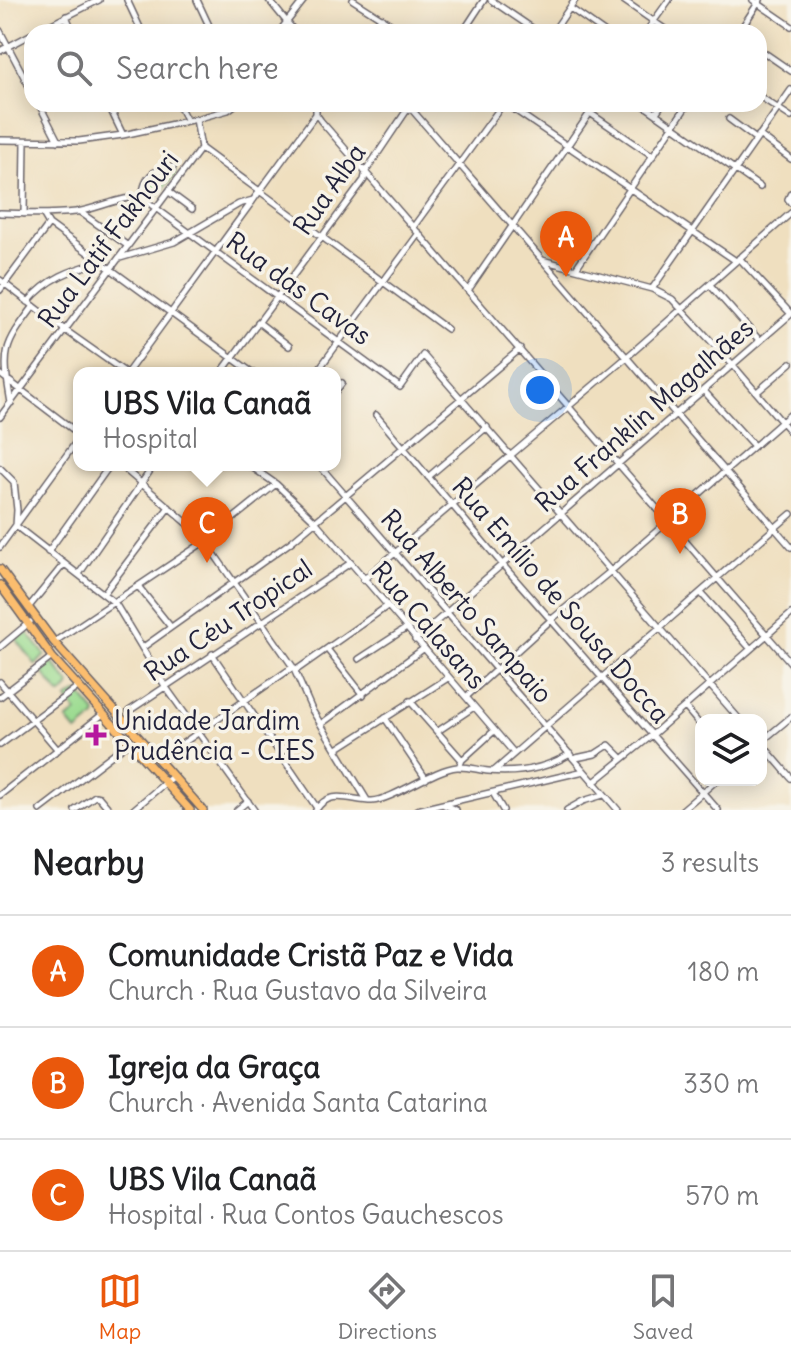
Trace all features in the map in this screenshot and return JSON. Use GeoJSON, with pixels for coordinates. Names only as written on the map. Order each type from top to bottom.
{"type":"FeatureCollection","features":[{"type":"Feature","properties":{"kind":"main road"},"geometry":{"type":"LineString","coordinates":[[0,569],[54,642],[203,810]]}},
{"type":"Feature","properties":{"kind":"main road"},"geometry":{"type":"LineString","coordinates":[[0,585],[52,657],[189,810]]}},
{"type":"Feature","properties":{"kind":"street"},"geometry":{"type":"LineString","coordinates":[[51,24],[99,0]]}},
{"type":"Feature","properties":{"kind":"street"},"geometry":{"type":"LineString","coordinates":[[127,0],[138,24]]}},
{"type":"Feature","properties":{"kind":"street"},"geometry":{"type":"LineString","coordinates":[[197,0],[208,24]]}},
{"type":"Feature","properties":{"kind":"street"},"geometry":{"type":"LineString","coordinates":[[269,0],[288,24]]}},
{"type":"Feature","properties":{"kind":"street"},"geometry":{"type":"LineString","coordinates":[[283,24],[304,0]]}},
{"type":"Feature","properties":{"kind":"street"},"geometry":{"type":"LineString","coordinates":[[353,0],[391,24]]}},
{"type":"Feature","properties":{"kind":"street"},"geometry":{"type":"LineString","coordinates":[[468,24],[484,0]]}},
{"type":"Feature","properties":{"kind":"street"},"geometry":{"type":"LineString","coordinates":[[491,0],[521,24]]}},
{"type":"Feature","properties":{"kind":"street"},"geometry":{"type":"LineString","coordinates":[[559,24],[575,0]]}},
{"type":"Feature","properties":{"kind":"street"},"geometry":{"type":"LineString","coordinates":[[623,0],[657,24]]}},
{"type":"Feature","properties":{"kind":"street"},"geometry":{"type":"LineString","coordinates":[[654,22],[669,0]]}},
{"type":"Feature","properties":{"kind":"street"},"geometry":{"type":"LineString","coordinates":[[744,24],[757,1],[791,26]]}},
{"type":"Feature","properties":{"kind":"street"},"geometry":{"type":"LineString","coordinates":[[570,8],[593,24]]}},
{"type":"Feature","properties":{"kind":"street"},"geometry":{"type":"LineString","coordinates":[[66,16],[70,24]]}},
{"type":"Feature","properties":{"kind":"street"},"geometry":{"type":"LineString","coordinates":[[376,24],[382,18]]}},
{"type":"Feature","properties":{"kind":"street"},"geometry":{"type":"LineString","coordinates":[[0,31],[24,77]]}},
{"type":"Feature","properties":{"kind":"street"},"geometry":{"type":"LineString","coordinates":[[0,51],[24,38]]}},
{"type":"Feature","properties":{"kind":"street"},"geometry":{"type":"LineString","coordinates":[[767,54],[791,71]]}},
{"type":"Feature","properties":{"kind":"street"},"geometry":{"type":"LineString","coordinates":[[652,289],[791,90]]}},
{"type":"Feature","properties":{"kind":"street"},"geometry":{"type":"LineString","coordinates":[[767,101],[791,117]]}},
{"type":"Feature","properties":{"kind":"street"},"geometry":{"type":"LineString","coordinates":[[43,112],[58,141]]}},
{"type":"Feature","properties":{"kind":"street"},"geometry":{"type":"LineString","coordinates":[[112,112],[123,135]]}},
{"type":"Feature","properties":{"kind":"street"},"geometry":{"type":"LineString","coordinates":[[182,112],[187,121]]}},
{"type":"Feature","properties":{"kind":"street"},"geometry":{"type":"LineString","coordinates":[[0,140],[58,141],[123,135],[221,112]]}},
{"type":"Feature","properties":{"kind":"street","name":"Rua Alba"},"geometry":{"type":"LineString","coordinates":[[225,367],[364,180],[366,171],[404,112]]}},
{"type":"Feature","properties":{"kind":"street"},"geometry":{"type":"LineString","coordinates":[[415,112],[791,547]]}},
{"type":"Feature","properties":{"kind":"street"},"geometry":{"type":"LineString","coordinates":[[413,226],[499,112]]}},
{"type":"Feature","properties":{"kind":"street"},"geometry":{"type":"LineString","coordinates":[[517,112],[738,260],[791,314]]}},
{"type":"Feature","properties":{"kind":"street"},"geometry":{"type":"LineString","coordinates":[[576,268],[683,112]]}},
{"type":"Feature","properties":{"kind":"street"},"geometry":{"type":"LineString","coordinates":[[469,289],[590,113],[653,156]]}},
{"type":"Feature","properties":{"kind":"street"},"geometry":{"type":"LineString","coordinates":[[656,113],[760,187]]}},
{"type":"Feature","properties":{"kind":"street"},"geometry":{"type":"LineString","coordinates":[[131,367],[316,114],[791,663]]}},
{"type":"Feature","properties":{"kind":"street","name":"Rua Latif Fakhouri"},"geometry":{"type":"LineString","coordinates":[[0,417],[201,148],[196,119]]}},
{"type":"Feature","properties":{"kind":"street"},"geometry":{"type":"LineString","coordinates":[[729,119],[791,159]]}},
{"type":"Feature","properties":{"kind":"street"},"geometry":{"type":"LineString","coordinates":[[24,214],[25,141]]}},
{"type":"Feature","properties":{"kind":"street"},"geometry":{"type":"LineString","coordinates":[[201,148],[447,329]]}},
{"type":"Feature","properties":{"kind":"street"},"geometry":{"type":"LineString","coordinates":[[0,213],[79,212],[130,197],[142,198],[144,182],[151,173],[173,167]]}},
{"type":"Feature","properties":{"kind":"street"},"geometry":{"type":"LineString","coordinates":[[169,192],[192,209]]}},
{"type":"Feature","properties":{"kind":"street"},"geometry":{"type":"LineString","coordinates":[[790,194],[788,199],[791,203]]}},
{"type":"Feature","properties":{"kind":"street","name":"Rua das Cavas"},"geometry":{"type":"LineString","coordinates":[[142,198],[400,387],[423,355],[461,397]]}},
{"type":"Feature","properties":{"kind":"street"},"geometry":{"type":"LineString","coordinates":[[119,258],[162,247],[239,204],[254,199]]}},
{"type":"Feature","properties":{"kind":"street"},"geometry":{"type":"LineString","coordinates":[[79,212],[128,246]]}},
{"type":"Feature","properties":{"kind":"street"},"geometry":{"type":"LineString","coordinates":[[363,580],[683,309],[791,213]]}},
{"type":"Feature","properties":{"kind":"street"},"geometry":{"type":"LineString","coordinates":[[43,214],[49,224],[245,367]]}},
{"type":"Feature","properties":{"kind":"street"},"geometry":{"type":"LineString","coordinates":[[0,290],[2,281],[49,224]]}},
{"type":"Feature","properties":{"kind":"street"},"geometry":{"type":"LineString","coordinates":[[320,367],[419,233]]}},
{"type":"Feature","properties":{"kind":"street"},"geometry":{"type":"LineString","coordinates":[[540,260],[652,289],[672,299],[791,433]]}},
{"type":"Feature","properties":{"kind":"street"},"geometry":{"type":"LineString","coordinates":[[11,403],[6,378],[8,345],[42,286],[65,272],[100,262]]}},
{"type":"Feature","properties":{"kind":"street"},"geometry":{"type":"LineString","coordinates":[[2,281],[118,367]]}},
{"type":"Feature","properties":{"kind":"street"},"geometry":{"type":"LineString","coordinates":[[710,285],[760,341]]}},
{"type":"Feature","properties":{"kind":"street","name":"Rua Franklin Magalhães"},"geometry":{"type":"LineString","coordinates":[[415,640],[791,314]]}},
{"type":"Feature","properties":{"kind":"street"},"geometry":{"type":"LineString","coordinates":[[258,322],[289,346]]}},
{"type":"Feature","properties":{"kind":"street"},"geometry":{"type":"LineString","coordinates":[[142,648],[291,542],[520,349]]}},
{"type":"Feature","properties":{"kind":"street"},"geometry":{"type":"LineString","coordinates":[[757,392],[791,363]]}},
{"type":"Feature","properties":{"kind":"street"},"geometry":{"type":"LineString","coordinates":[[0,374],[73,431]]}},
{"type":"Feature","properties":{"kind":"street"},"geometry":{"type":"LineString","coordinates":[[703,390],[754,446]]}},
{"type":"Feature","properties":{"kind":"street"},"geometry":{"type":"LineString","coordinates":[[461,397],[735,714]]}},
{"type":"Feature","properties":{"kind":"street"},"geometry":{"type":"LineString","coordinates":[[466,697],[791,414]]}},
{"type":"Feature","properties":{"kind":"street","name":"Rua Emílio de Sousa Docca"},"geometry":{"type":"LineString","coordinates":[[376,415],[718,810]]}},
{"type":"Feature","properties":{"kind":"street"},"geometry":{"type":"LineString","coordinates":[[428,477],[487,427]]}},
{"type":"Feature","properties":{"kind":"street"},"geometry":{"type":"LineString","coordinates":[[0,547],[73,445]]}},
{"type":"Feature","properties":{"kind":"street"},"geometry":{"type":"LineString","coordinates":[[0,468],[14,482],[16,526]]}},
{"type":"Feature","properties":{"kind":"street"},"geometry":{"type":"LineString","coordinates":[[48,552],[106,471]]}},
{"type":"Feature","properties":{"kind":"street"},"geometry":{"type":"LineString","coordinates":[[127,471],[201,535],[294,669],[305,697],[367,800]]}},
{"type":"Feature","properties":{"kind":"street"},"geometry":{"type":"LineString","coordinates":[[79,574],[150,471]]}},
{"type":"Feature","properties":{"kind":"street","name":"Rua Calasans"},"geometry":{"type":"LineString","coordinates":[[258,471],[315,521],[514,753]]}},
{"type":"Feature","properties":{"kind":"street","name":"Rua Alberto Sampaio"},"geometry":{"type":"LineString","coordinates":[[324,471],[618,810]]}},
{"type":"Feature","properties":{"kind":"street"},"geometry":{"type":"LineString","coordinates":[[54,642],[204,542],[276,484]]}},
{"type":"Feature","properties":{"kind":"street"},"geometry":{"type":"LineString","coordinates":[[104,593],[169,507]]}},
{"type":"Feature","properties":{"kind":"street"},"geometry":{"type":"LineString","coordinates":[[494,771],[791,514]]}},
{"type":"Feature","properties":{"kind":"street"},"geometry":{"type":"LineString","coordinates":[[16,526],[115,603],[165,686],[254,810]]}},
{"type":"Feature","properties":{"kind":"street"},"geometry":{"type":"LineString","coordinates":[[28,608],[64,564]]}},
{"type":"Feature","properties":{"kind":"street","name":"Rua Céu Tropical"},"geometry":{"type":"LineString","coordinates":[[129,711],[349,564]]}},
{"type":"Feature","properties":{"kind":"street"},"geometry":{"type":"LineString","coordinates":[[138,586],[170,626]]}},
{"type":"Feature","properties":{"kind":"street"},"geometry":{"type":"LineString","coordinates":[[701,593],[751,649]]}},
{"type":"Feature","properties":{"kind":"street"},"geometry":{"type":"LineString","coordinates":[[166,755],[387,607]]}},
{"type":"Feature","properties":{"kind":"street"},"geometry":{"type":"LineString","coordinates":[[593,783],[791,614]]}},
{"type":"Feature","properties":{"kind":"street"},"geometry":{"type":"LineString","coordinates":[[0,647],[35,616]]}},
{"type":"Feature","properties":{"kind":"street"},"geometry":{"type":"LineString","coordinates":[[359,659],[405,629]]}},
{"type":"Feature","properties":{"kind":"street"},"geometry":{"type":"LineString","coordinates":[[327,649],[363,695]]}},
{"type":"Feature","properties":{"kind":"street"},"geometry":{"type":"LineString","coordinates":[[321,724],[423,649]]}},
{"type":"Feature","properties":{"kind":"street"},"geometry":{"type":"LineString","coordinates":[[212,654],[317,809],[324,800],[332,797],[375,800],[459,767],[494,771],[541,768],[572,756],[595,754],[608,745],[622,758]]}},
{"type":"Feature","properties":{"kind":"street"},"geometry":{"type":"LineString","coordinates":[[0,697],[52,657]]}},
{"type":"Feature","properties":{"kind":"street"},"geometry":{"type":"LineString","coordinates":[[337,749],[448,678]]}},
{"type":"Feature","properties":{"kind":"street"},"geometry":{"type":"LineString","coordinates":[[0,682],[58,750]]}},
{"type":"Feature","properties":{"kind":"street"},"geometry":{"type":"LineString","coordinates":[[0,745],[79,685]]}},
{"type":"Feature","properties":{"kind":"street"},"geometry":{"type":"LineString","coordinates":[[410,701],[462,760]]}},
{"type":"Feature","properties":{"kind":"street"},"geometry":{"type":"LineString","coordinates":[[438,731],[474,707]]}},
{"type":"Feature","properties":{"kind":"street"},"geometry":{"type":"LineString","coordinates":[[685,707],[695,719]]}},
{"type":"Feature","properties":{"kind":"street"},"geometry":{"type":"LineString","coordinates":[[0,795],[104,714]]}},
{"type":"Feature","properties":{"kind":"street"},"geometry":{"type":"LineString","coordinates":[[767,738],[791,717]]}},
{"type":"Feature","properties":{"kind":"street"},"geometry":{"type":"LineString","coordinates":[[385,718],[426,779]]}},
{"type":"Feature","properties":{"kind":"street"},"geometry":{"type":"LineString","coordinates":[[459,767],[462,760],[494,731]]}},
{"type":"Feature","properties":{"kind":"street"},"geometry":{"type":"LineString","coordinates":[[40,810],[129,742]]}},
{"type":"Feature","properties":{"kind":"street"},"geometry":{"type":"LineString","coordinates":[[767,750],[791,778]]}},
{"type":"Feature","properties":{"kind":"street"},"geometry":{"type":"LineString","coordinates":[[417,810],[584,771]]}},
{"type":"Feature","properties":{"kind":"street"},"geometry":{"type":"LineString","coordinates":[[133,810],[173,776]]}},
{"type":"Feature","properties":{"kind":"street"},"geometry":{"type":"LineString","coordinates":[[682,810],[710,786]]}},
{"type":"Feature","properties":{"kind":"street"},"geometry":{"type":"LineString","coordinates":[[493,793],[503,810]]}},
{"type":"Feature","properties":{"kind":"street"},"geometry":{"type":"LineString","coordinates":[[567,810],[604,795]]}},
{"type":"Feature","properties":{"kind":"street"},"geometry":{"type":"LineString","coordinates":[[75,810],[95,796],[110,810]]}},
{"type":"Feature","properties":{"kind":"street"},"geometry":{"type":"LineString","coordinates":[[375,800],[378,810]]}},
{"type":"Feature","properties":{"kind":"street"},"geometry":{"type":"LineString","coordinates":[[237,810],[248,801]]}},
{"type":"Feature","properties":{"kind":"street"},"geometry":{"type":"LineString","coordinates":[[443,804],[456,810]]}},
{"type":"Feature","properties":{"kind":"green space"},"geometry":{"type":"Polygon","coordinates":[[[175,169],[176,174],[153,202],[147,191],[151,182],[160,173],[175,169]]]}},
{"type":"Feature","properties":{"kind":"green space"},"geometry":{"type":"Polygon","coordinates":[[[27,632],[45,655],[36,665],[16,639],[27,632]]]}},
{"type":"Feature","properties":{"kind":"green space"},"geometry":{"type":"Polygon","coordinates":[[[53,663],[70,684],[60,695],[41,670],[53,663]]]}},
{"type":"Feature","properties":{"kind":"green space"},"geometry":{"type":"Polygon","coordinates":[[[76,693],[96,713],[77,732],[67,720],[77,712],[67,699],[76,693]]]}},
{"type":"Feature","properties":{"kind":"place","name":"Comunidade Cristã Paz e Vida"},"geometry":{"type":"Point","coordinates":[566,277]}},
{"type":"Feature","properties":{"kind":"place","name":"Igreja da Graça"},"geometry":{"type":"Point","coordinates":[680,554]}},
{"type":"Feature","properties":{"kind":"place","name":"UBS Vila Canaã"},"geometry":{"type":"Point","coordinates":[207,563]}},
{"type":"Feature","properties":{"kind":"place","name":"Unidade Jardim Prudência - CIES"},"geometry":{"type":"Point","coordinates":[96,735]}}]}
